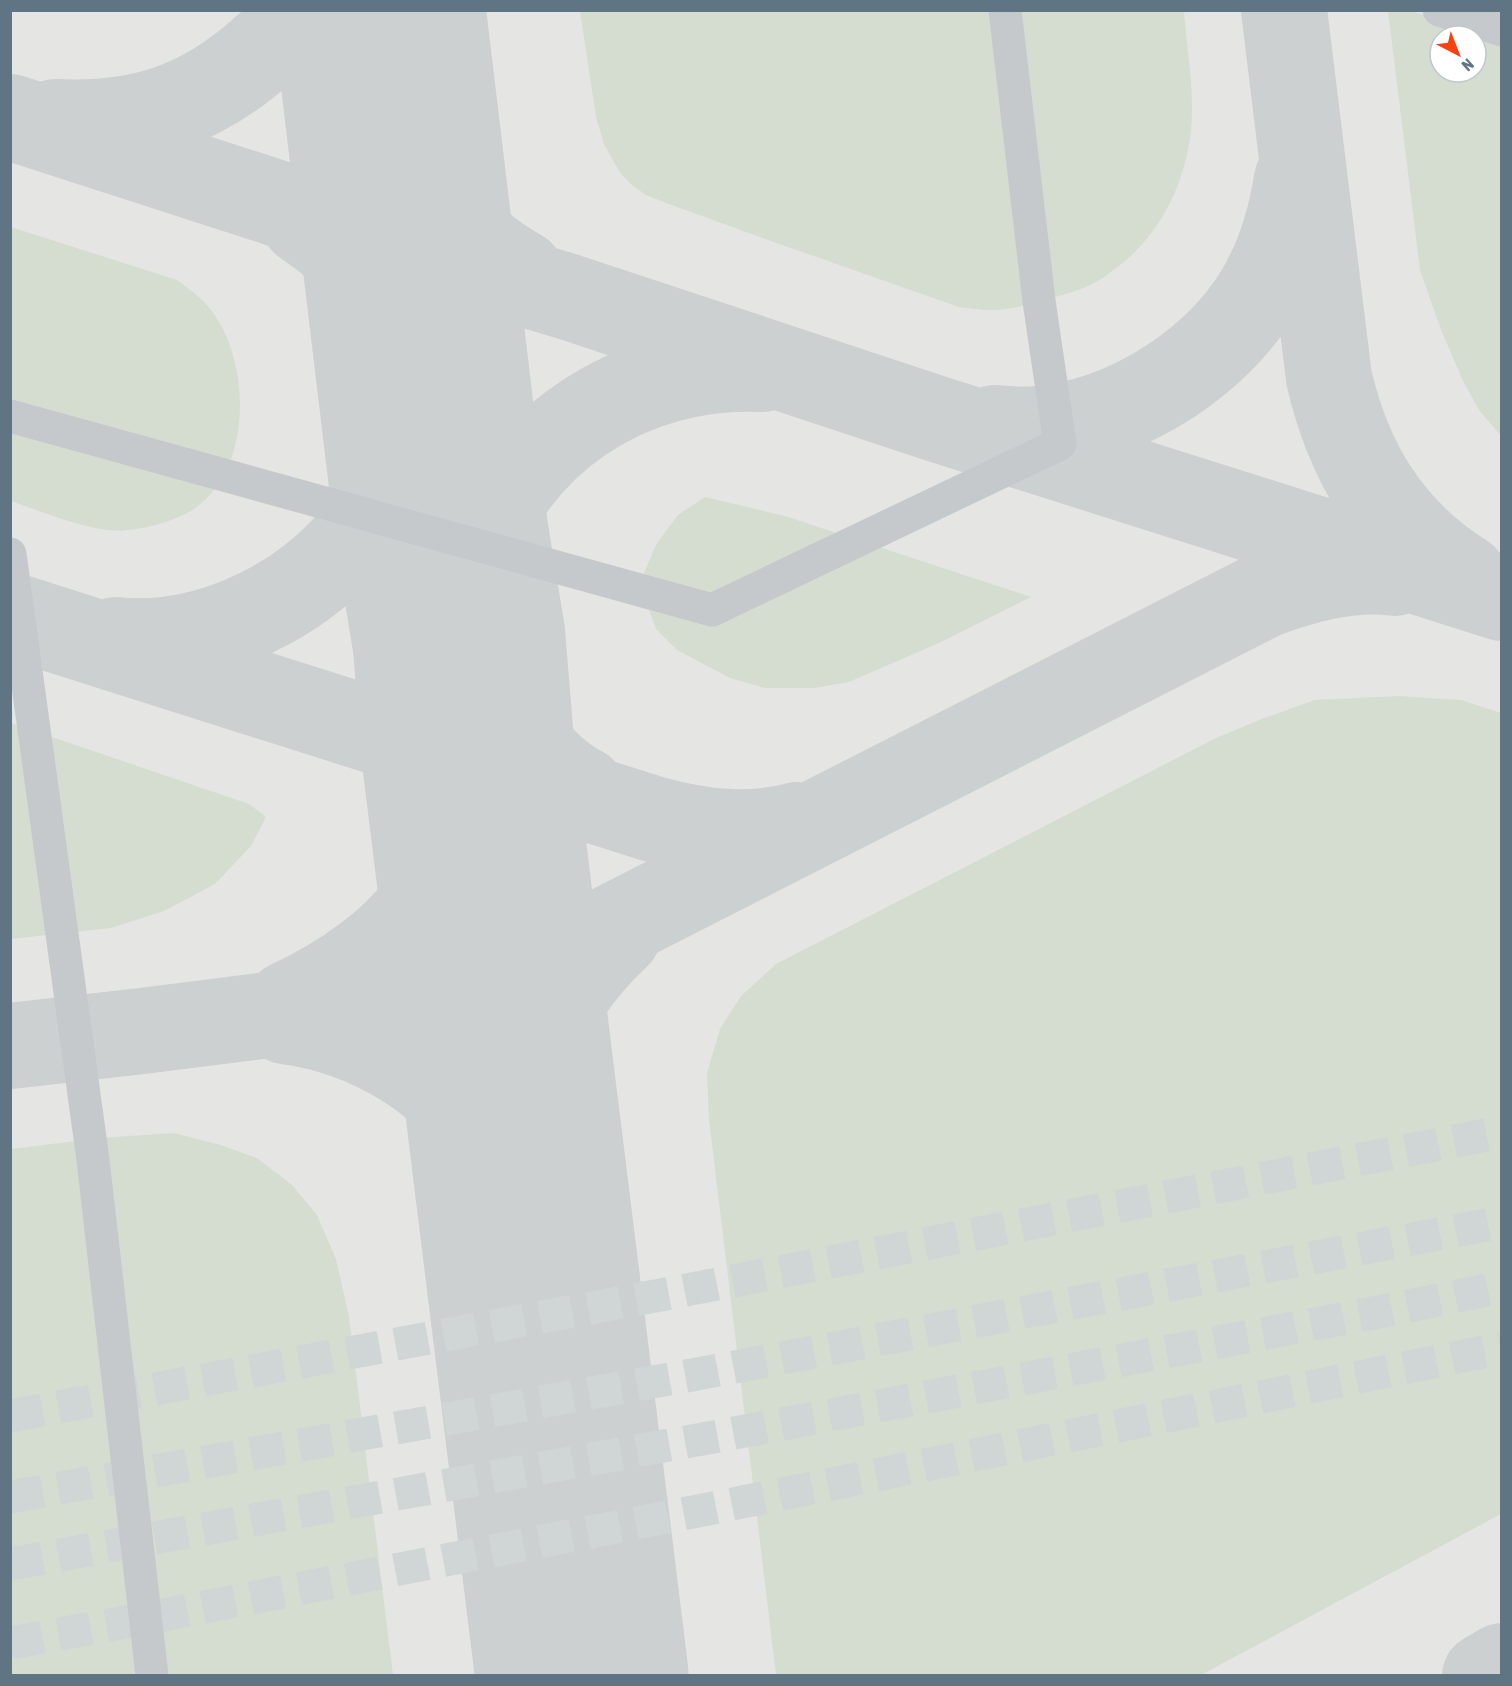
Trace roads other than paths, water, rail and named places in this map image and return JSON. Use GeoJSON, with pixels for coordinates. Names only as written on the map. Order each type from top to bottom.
{"type":"FeatureCollection","features":[{"type":"Feature","properties":{"kind":"lane"},"geometry":{"type":"LineString","coordinates":[[10,416],[712,610],[1060,444],[1039,301],[1005,10]]}},
{"type":"Feature","properties":{"kind":"lane"},"geometry":{"type":"LineString","coordinates":[[1439,10],[1502,30]]}},
{"type":"Feature","properties":{"kind":"lane"},"geometry":{"type":"LineString","coordinates":[[10,554],[93,1161],[152,1676]]}},
{"type":"Feature","properties":{"kind":"tunnel"},"geometry":{"type":"LineString","coordinates":[[10,1416],[671,1293],[1502,1132]]}},
{"type":"Feature","properties":{"kind":"tunnel"},"geometry":{"type":"LineString","coordinates":[[10,1497],[692,1375],[1502,1222]]}},
{"type":"Feature","properties":{"kind":"tunnel"},"geometry":{"type":"LineString","coordinates":[[10,1564],[708,1438],[1502,1287]]}},
{"type":"Feature","properties":{"kind":"tunnel"},"geometry":{"type":"LineString","coordinates":[[10,1643],[708,1509],[1502,1348]]}}]}
